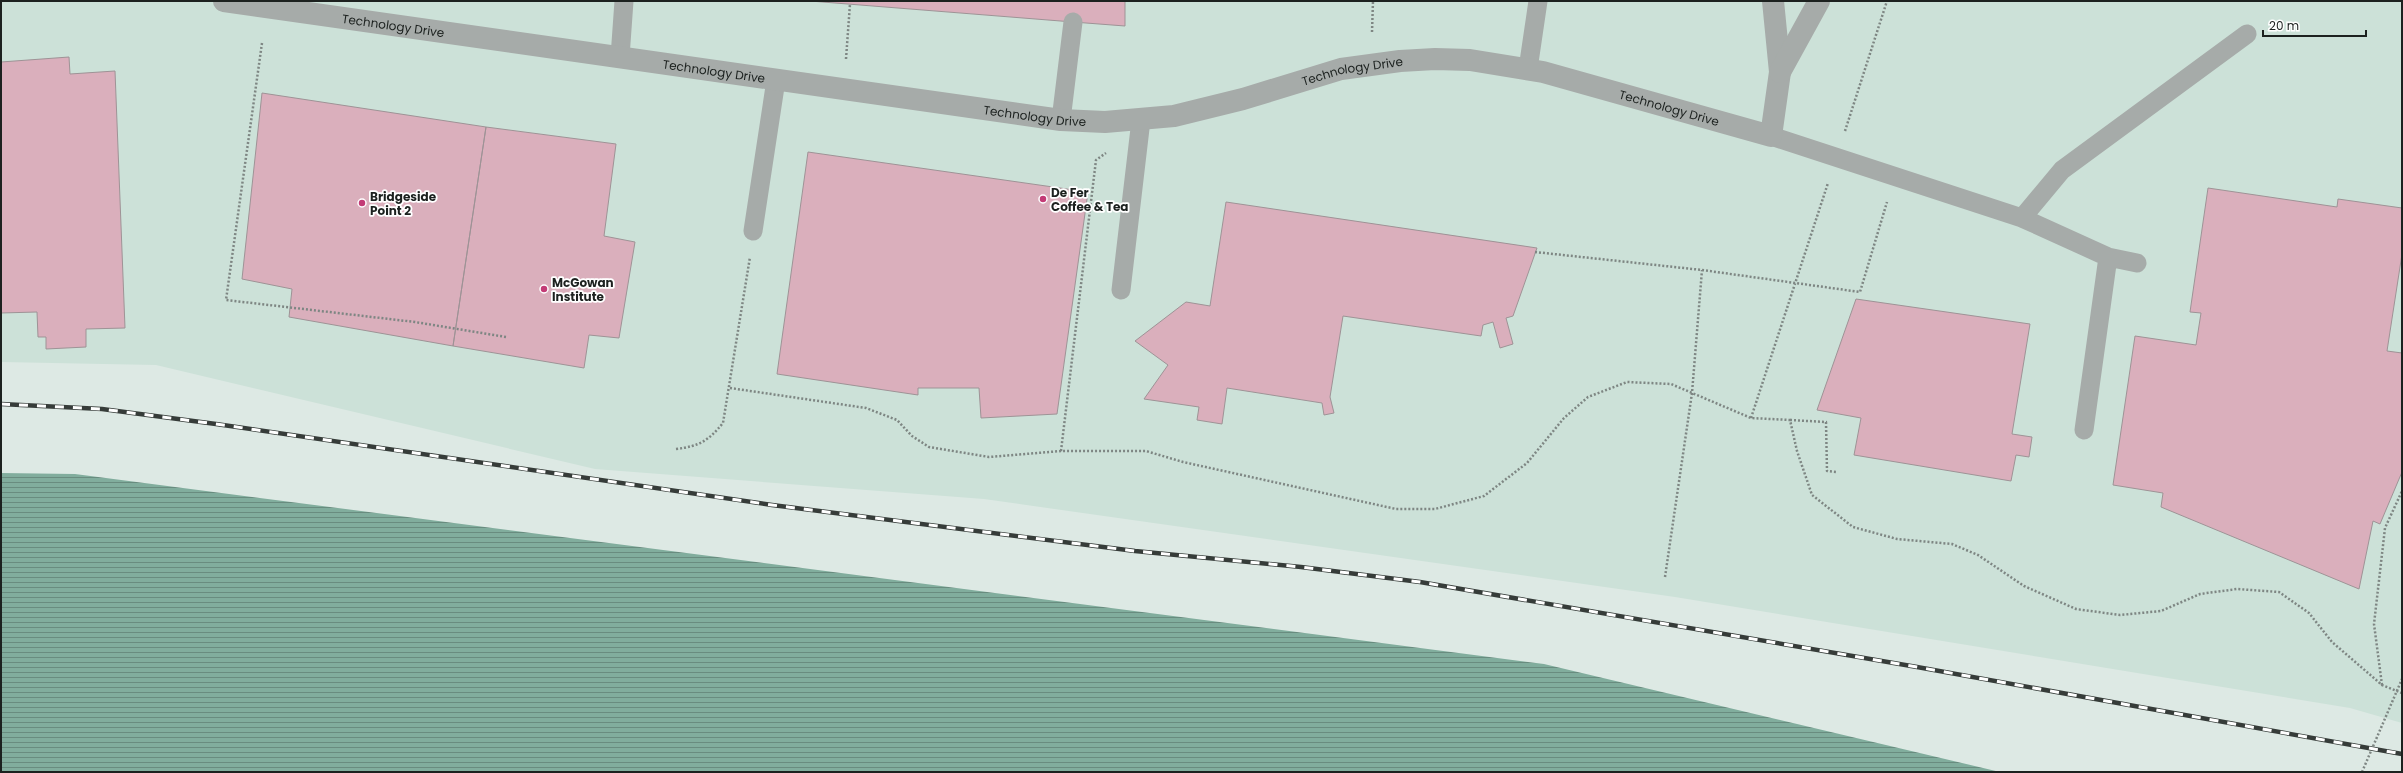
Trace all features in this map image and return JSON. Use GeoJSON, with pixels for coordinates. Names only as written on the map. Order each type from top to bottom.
{"type":"FeatureCollection","features":[{"type":"Feature","properties":{"kind":"street","name":"Technology Drive"},"geometry":{"type":"LineString","coordinates":[[224,1],[1061,120],[1105,122],[1141,120],[1208,109],[1321,74],[1367,64],[1435,59],[1470,60],[1528,69],[1771,136]]}},
{"type":"Feature","properties":{"kind":"street"},"geometry":{"type":"LineString","coordinates":[[1771,136],[1780,72],[1773,1]]}},
{"type":"Feature","properties":{"kind":"street"},"geometry":{"type":"LineString","coordinates":[[1780,72],[1819,1]]}},
{"type":"Feature","properties":{"kind":"lane"},"geometry":{"type":"LineString","coordinates":[[620,58],[624,1]]}},
{"type":"Feature","properties":{"kind":"lane"},"geometry":{"type":"LineString","coordinates":[[1528,69],[1538,1]]}},
{"type":"Feature","properties":{"kind":"lane"},"geometry":{"type":"LineString","coordinates":[[1061,120],[1073,22]]}},
{"type":"Feature","properties":{"kind":"lane"},"geometry":{"type":"LineString","coordinates":[[2022,218],[2062,170],[2247,34]]}},
{"type":"Feature","properties":{"kind":"lane"},"geometry":{"type":"LineString","coordinates":[[753,231],[776,80]]}},
{"type":"Feature","properties":{"kind":"lane"},"geometry":{"type":"LineString","coordinates":[[1121,290],[1141,120]]}},
{"type":"Feature","properties":{"kind":"lane"},"geometry":{"type":"LineString","coordinates":[[1771,136],[2022,218],[2108,257],[2137,263]]}},
{"type":"Feature","properties":{"kind":"lane"},"geometry":{"type":"LineString","coordinates":[[2084,430],[2108,257]]}},
{"type":"Feature","properties":{"kind":"path"},"geometry":{"type":"LineString","coordinates":[[1372,32],[1373,1]]}},
{"type":"Feature","properties":{"kind":"path"},"geometry":{"type":"LineString","coordinates":[[1852,110],[1887,1]]}},
{"type":"Feature","properties":{"kind":"path"},"geometry":{"type":"LineString","coordinates":[[844,90],[850,4]]}},
{"type":"Feature","properties":{"kind":"path"},"geometry":{"type":"LineString","coordinates":[[262,43],[226,300],[415,322],[506,337]]}},
{"type":"Feature","properties":{"kind":"path"},"geometry":{"type":"LineString","coordinates":[[1061,451],[1096,160],[1106,153]]}},
{"type":"Feature","properties":{"kind":"path"},"geometry":{"type":"LineString","coordinates":[[1751,418],[1825,193]]}},
{"type":"Feature","properties":{"kind":"path"},"geometry":{"type":"LineString","coordinates":[[1535,252],[1702,270],[1860,292],[1880,226]]}},
{"type":"Feature","properties":{"kind":"path"},"geometry":{"type":"LineString","coordinates":[[676,449],[695,447],[711,438],[723,423],[730,388],[753,231]]}},
{"type":"Feature","properties":{"kind":"path"},"geometry":{"type":"LineString","coordinates":[[1665,577],[1692,393],[1702,270]]}},
{"type":"Feature","properties":{"kind":"path"},"geometry":{"type":"LineString","coordinates":[[730,388],[866,408],[896,420],[912,436],[929,447],[989,457],[1061,451],[1146,451],[1183,462],[1396,509],[1435,509],[1484,496],[1527,463],[1564,418],[1588,397],[1627,382],[1671,384],[1751,418],[1826,422],[1827,471],[1837,472]]}},
{"type":"Feature","properties":{"kind":"path"},"geometry":{"type":"LineString","coordinates":[[1790,420],[1797,451],[1812,495],[1853,527],[1897,539],[1952,544],[1978,555],[2024,586],[2076,609],[2120,615],[2161,611],[2207,593],[2237,589],[2279,592],[2309,613],[2332,642],[2382,685],[2402,693]]}},
{"type":"Feature","properties":{"kind":"path"},"geometry":{"type":"LineString","coordinates":[[2382,685],[2374,624],[2385,528],[2402,491]]}},
{"type":"Feature","properties":{"kind":"path"},"geometry":{"type":"LineString","coordinates":[[2362,772],[2402,679]]}},
{"type":"Feature","properties":{"kind":"shaded area"},"geometry":{"type":"Polygon","coordinates":[[[1,1],[2402,1],[2402,723],[2350,708],[1675,597],[984,499],[595,469],[156,365],[1,362],[1,1]]]}},
{"type":"Feature","properties":{"kind":"shaded area"},"geometry":{"type":"Polygon","coordinates":[[[1,473],[75,474],[1544,664],[2000,772],[1,772],[1,473]]]}},
{"type":"Feature","properties":{"kind":"building"},"geometry":{"type":"Polygon","coordinates":[[[810,1],[1125,1],[1125,26],[1073,22],[810,1]]]}},
{"type":"Feature","properties":{"kind":"building"},"geometry":{"type":"Polygon","coordinates":[[[69,57],[70,74],[115,71],[125,328],[86,329],[86,347],[46,349],[46,337],[38,337],[37,312],[1,313],[1,62],[69,57]]]}},
{"type":"Feature","properties":{"kind":"building","name":"Bridgeside Point 2"},"geometry":{"type":"Polygon","coordinates":[[[262,93],[486,127],[453,346],[289,317],[292,289],[242,279],[262,93]]]}},
{"type":"Feature","properties":{"kind":"building","name":"McGowan Institute"},"geometry":{"type":"Polygon","coordinates":[[[486,127],[616,144],[604,236],[635,242],[619,338],[589,335],[584,368],[453,346],[486,127]]]}},
{"type":"Feature","properties":{"kind":"building"},"geometry":{"type":"Polygon","coordinates":[[[808,152],[1088,192],[1057,414],[981,418],[979,388],[918,388],[918,395],[777,374],[808,152]]]}},
{"type":"Feature","properties":{"kind":"building"},"geometry":{"type":"Polygon","coordinates":[[[2208,188],[2337,207],[2338,199],[2402,208],[2402,254],[2387,351],[2402,353],[2402,472],[2380,524],[2373,521],[2359,589],[2161,507],[2163,493],[2113,485],[2135,336],[2196,345],[2201,313],[2190,312],[2208,188]]]}},
{"type":"Feature","properties":{"kind":"building"},"geometry":{"type":"Polygon","coordinates":[[[1226,202],[1537,248],[1513,316],[1506,318],[1513,344],[1500,348],[1493,322],[1483,325],[1481,336],[1343,316],[1330,397],[1334,413],[1324,415],[1322,403],[1227,388],[1222,424],[1197,420],[1199,407],[1144,399],[1168,365],[1135,341],[1186,302],[1210,306],[1226,202]]]}},
{"type":"Feature","properties":{"kind":"building"},"geometry":{"type":"Polygon","coordinates":[[[1856,299],[2030,324],[2012,434],[2032,437],[2029,457],[2016,455],[2011,481],[1854,455],[1861,418],[1817,410],[1856,299]]]}},
{"type":"Feature","properties":{"kind":"railway"},"geometry":{"type":"LineString","coordinates":[[1,404],[102,409],[216,424],[772,505],[1135,551],[1301,567],[1420,582],[1917,667],[2402,754]]}},
{"type":"Feature","properties":{"kind":"place","name":"De Fer Coffee & Tea"},"geometry":{"type":"Point","coordinates":[1043,199]}},
{"type":"Feature","properties":{"kind":"place","name":"Bridgeside Point 2"},"geometry":{"type":"Point","coordinates":[362,203]}},
{"type":"Feature","properties":{"kind":"place","name":"McGowan Institute"},"geometry":{"type":"Point","coordinates":[544,289]}}]}
